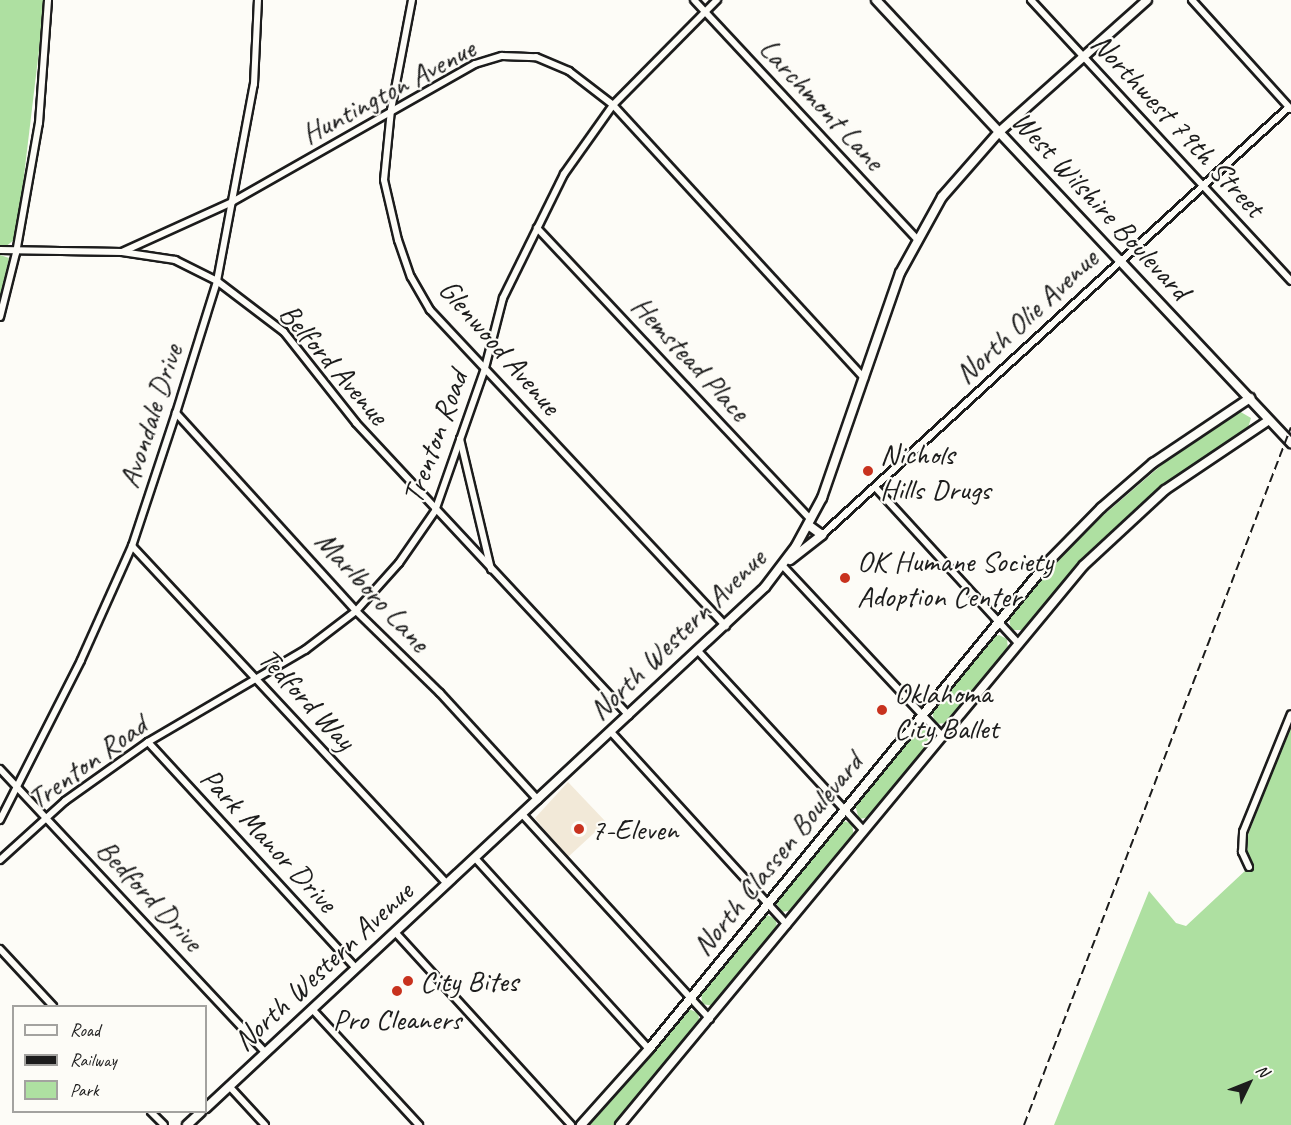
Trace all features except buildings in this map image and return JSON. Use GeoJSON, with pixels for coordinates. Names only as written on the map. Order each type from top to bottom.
{"type":"FeatureCollection","features":[{"type":"Feature","properties":{"kind":"main road","name":"North Western Avenue"},"geometry":{"type":"LineString","coordinates":[[207,1107],[699,652],[783,566],[810,523],[831,477],[892,291],[916,238],[959,175],[999,132],[1147,0]]}},
{"type":"Feature","properties":{"kind":"main road","name":"West Wilshire Boulevard"},"geometry":{"type":"LineString","coordinates":[[999,132],[1291,443]]}},
{"type":"Feature","properties":{"kind":"main road"},"geometry":{"type":"LineString","coordinates":[[783,566],[822,535],[810,523]]}},
{"type":"Feature","properties":{"kind":"main road"},"geometry":{"type":"LineString","coordinates":[[187,1125],[200,1113]]}},
{"type":"Feature","properties":{"kind":"street"},"geometry":{"type":"LineString","coordinates":[[0,317],[16,253],[39,123],[48,0]]}},
{"type":"Feature","properties":{"kind":"street","name":"Avondale Drive"},"geometry":{"type":"LineString","coordinates":[[0,820],[81,660],[132,546],[176,413],[217,280],[254,84],[258,0]]}},
{"type":"Feature","properties":{"kind":"street","name":"Glenwood Avenue"},"geometry":{"type":"LineString","coordinates":[[412,0],[391,110],[384,180],[398,240],[411,277],[430,310],[726,626]]}},
{"type":"Feature","properties":{"kind":"street","name":"Larchmont Lane"},"geometry":{"type":"LineString","coordinates":[[694,0],[916,238]]}},
{"type":"Feature","properties":{"kind":"street","name":"Trenton Road"},"geometry":{"type":"LineString","coordinates":[[0,860],[46,817],[148,742],[258,678],[357,611],[399,563],[435,511],[485,368],[503,298],[564,174],[613,105],[717,0]]}},
{"type":"Feature","properties":{"kind":"street","name":"West Wilshire Boulevard"},"geometry":{"type":"LineString","coordinates":[[876,0],[999,132]]}},
{"type":"Feature","properties":{"kind":"street","name":"Northwest 79th Street"},"geometry":{"type":"LineString","coordinates":[[1031,0],[1291,281]]}},
{"type":"Feature","properties":{"kind":"street"},"geometry":{"type":"LineString","coordinates":[[1192,0],[1290,108]]}},
{"type":"Feature","properties":{"kind":"street","name":"Huntington Avenue"},"geometry":{"type":"LineString","coordinates":[[0,250],[16,253],[122,252],[232,202],[475,64],[502,56],[536,57],[569,70],[613,105],[864,378]]}},
{"type":"Feature","properties":{"kind":"street","name":"North Olie Avenue"},"geometry":{"type":"LineString","coordinates":[[822,535],[1120,260],[1290,108]]}},
{"type":"Feature","properties":{"kind":"street","name":"Hemstead Place"},"geometry":{"type":"LineString","coordinates":[[537,228],[810,523]]}},
{"type":"Feature","properties":{"kind":"street","name":"Belford Avenue"},"geometry":{"type":"LineString","coordinates":[[122,252],[175,260],[217,280],[284,332],[356,423],[435,511],[628,716]]}},
{"type":"Feature","properties":{"kind":"street","name":"North Classen Boulevard"},"geometry":{"type":"LineString","coordinates":[[580,1125],[649,1049],[1048,562],[1125,486],[1185,439],[1250,398]]}},
{"type":"Feature","properties":{"kind":"street","name":"Marlboro Lane"},"geometry":{"type":"LineString","coordinates":[[176,413],[357,611],[440,693],[538,800]]}},
{"type":"Feature","properties":{"kind":"street","name":"North Classen Boulevard"},"geometry":{"type":"LineString","coordinates":[[620,1125],[1084,566],[1138,513],[1198,465],[1269,420]]}},
{"type":"Feature","properties":{"kind":"street"},"geometry":{"type":"LineString","coordinates":[[460,438],[492,571]]}},
{"type":"Feature","properties":{"kind":"street"},"geometry":{"type":"LineString","coordinates":[[875,487],[1018,643]]}},
{"type":"Feature","properties":{"kind":"street","name":"Tedford Way"},"geometry":{"type":"LineString","coordinates":[[132,546],[258,678],[447,884]]}},
{"type":"Feature","properties":{"kind":"street"},"geometry":{"type":"LineString","coordinates":[[783,566],[942,736]]}},
{"type":"Feature","properties":{"kind":"street"},"geometry":{"type":"LineString","coordinates":[[699,652],[864,831]]}},
{"type":"Feature","properties":{"kind":"street"},"geometry":{"type":"LineString","coordinates":[[1249,867],[1242,852],[1243,832],[1291,714]]}},
{"type":"Feature","properties":{"kind":"street"},"geometry":{"type":"LineString","coordinates":[[611,732],[787,925]]}},
{"type":"Feature","properties":{"kind":"street","name":"Park Manor Drive"},"geometry":{"type":"LineString","coordinates":[[148,742],[356,968]]}},
{"type":"Feature","properties":{"kind":"street","name":"Bedford Drive"},"geometry":{"type":"LineString","coordinates":[[0,769],[265,1052]]}},
{"type":"Feature","properties":{"kind":"street"},"geometry":{"type":"LineString","coordinates":[[522,814],[710,1019]]}},
{"type":"Feature","properties":{"kind":"street"},"geometry":{"type":"LineString","coordinates":[[475,858],[649,1049]]}},
{"type":"Feature","properties":{"kind":"street"},"geometry":{"type":"LineString","coordinates":[[394,932],[571,1125]]}},
{"type":"Feature","properties":{"kind":"street"},"geometry":{"type":"LineString","coordinates":[[0,950],[52,1005]]}},
{"type":"Feature","properties":{"kind":"street"},"geometry":{"type":"LineString","coordinates":[[312,1009],[419,1125]]}},
{"type":"Feature","properties":{"kind":"street"},"geometry":{"type":"LineString","coordinates":[[229,1086],[265,1125]]}},
{"type":"Feature","properties":{"kind":"street"},"geometry":{"type":"LineString","coordinates":[[152,1113],[164,1125]]}},
{"type":"Feature","properties":{"kind":"shaded area"},"geometry":{"type":"Polygon","coordinates":[[[568,782],[606,822],[567,858],[535,818],[568,782]]]}},
{"type":"Feature","properties":{"kind":"green space"},"geometry":{"type":"Polygon","coordinates":[[[0,0],[45,0],[14,240],[5,247],[0,246],[0,0]]]}},
{"type":"Feature","properties":{"kind":"green space"},"geometry":{"type":"Polygon","coordinates":[[[0,255],[9,258],[0,301],[0,255]]]}},
{"type":"Feature","properties":{"kind":"green space"},"geometry":{"type":"Polygon","coordinates":[[[1239,411],[1251,418],[1248,428],[1156,493],[1082,562],[1024,630],[1011,630],[1009,618],[1077,538],[1179,450],[1239,411]]]}},
{"type":"Feature","properties":{"kind":"green space"},"geometry":{"type":"Polygon","coordinates":[[[999,635],[1007,639],[1008,649],[947,723],[935,724],[932,711],[993,637],[999,635]]]}},
{"type":"Feature","properties":{"kind":"green space"},"geometry":{"type":"Polygon","coordinates":[[[1291,724],[1291,1125],[1054,1125],[1149,891],[1176,923],[1186,926],[1247,869],[1248,835],[1291,724]]]}},
{"type":"Feature","properties":{"kind":"green space"},"geometry":{"type":"Polygon","coordinates":[[[919,729],[928,731],[929,746],[871,817],[859,819],[855,805],[919,729]]]}},
{"type":"Feature","properties":{"kind":"green space"},"geometry":{"type":"Polygon","coordinates":[[[844,821],[852,824],[854,837],[794,910],[782,912],[776,903],[778,897],[844,821]]]}},
{"type":"Feature","properties":{"kind":"green space"},"geometry":{"type":"Polygon","coordinates":[[[767,915],[776,919],[777,930],[714,1006],[702,1004],[701,991],[767,915]]]}},
{"type":"Feature","properties":{"kind":"green space"},"geometry":{"type":"Polygon","coordinates":[[[689,1009],[698,1013],[700,1025],[639,1099],[615,1125],[587,1125],[689,1009]]]}},
{"type":"Feature","properties":{"kind":"railway"},"geometry":{"type":"LineString","coordinates":[[1024,1125],[1291,427]]}},
{"type":"Feature","properties":{"kind":"place","name":"Nichols Hills Drugs"},"geometry":{"type":"Point","coordinates":[868,471]}},
{"type":"Feature","properties":{"kind":"place","name":"OK Humane Society Adoption Center"},"geometry":{"type":"Point","coordinates":[845,578]}},
{"type":"Feature","properties":{"kind":"place","name":"Oklahoma City Ballet"},"geometry":{"type":"Point","coordinates":[882,710]}},
{"type":"Feature","properties":{"kind":"place","name":"7-Eleven"},"geometry":{"type":"Point","coordinates":[579,829]}},
{"type":"Feature","properties":{"kind":"place","name":"City Bites"},"geometry":{"type":"Point","coordinates":[408,981]}},
{"type":"Feature","properties":{"kind":"place","name":"Pro Cleaners"},"geometry":{"type":"Point","coordinates":[397,991]}}]}
